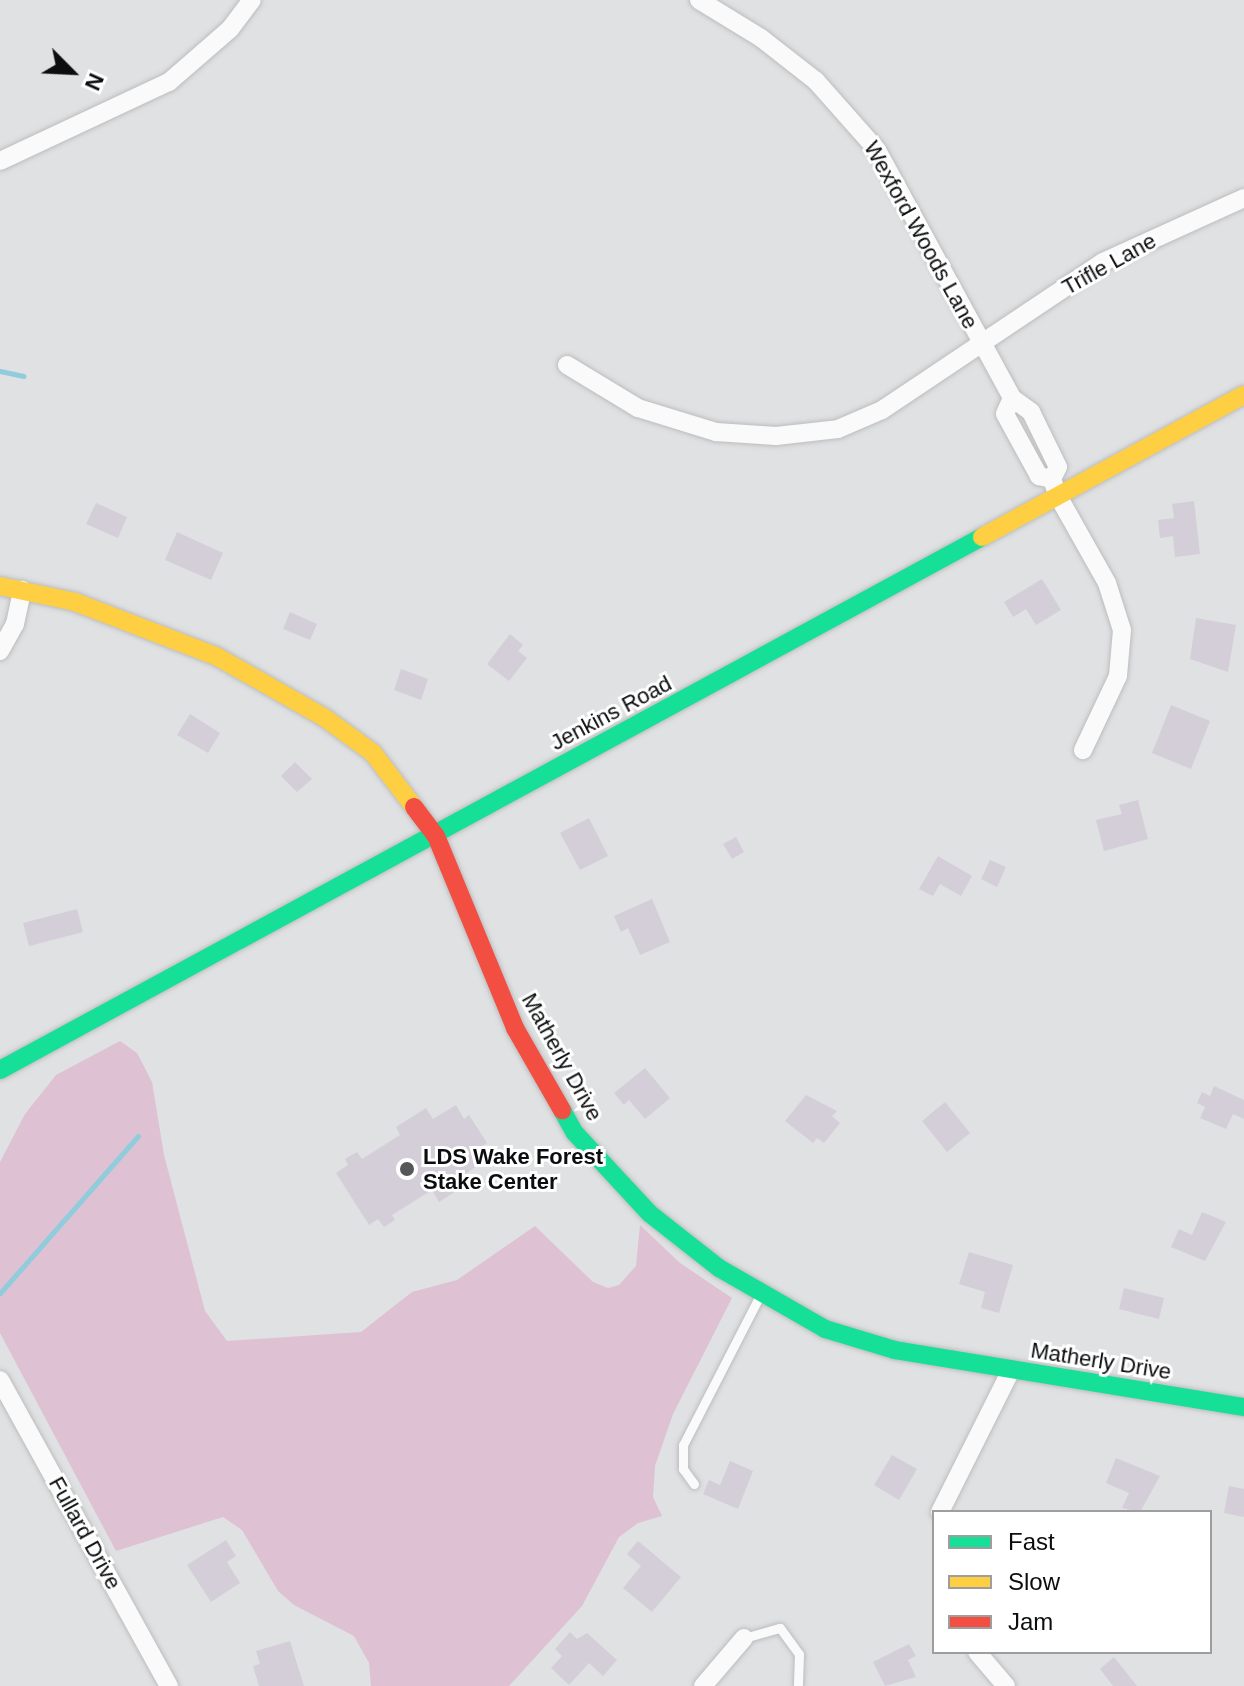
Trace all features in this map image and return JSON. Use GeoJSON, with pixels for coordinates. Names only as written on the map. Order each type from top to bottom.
{"type":"FeatureCollection","features":[{"type":"Feature","properties":{"kind":"street"},"geometry":{"type":"LineString","coordinates":[[0,161],[169,82],[230,29],[252,0]]}},
{"type":"Feature","properties":{"kind":"street","name":"Wexford Woods Lane"},"geometry":{"type":"LineString","coordinates":[[699,0],[785,55],[849,116],[877,150],[1012,398],[1005,414],[1039,476],[1055,488]]}},
{"type":"Feature","properties":{"kind":"street","name":"Trifle Lane"},"geometry":{"type":"LineString","coordinates":[[567,365],[659,417],[716,432],[776,436],[838,429],[882,410],[1130,247],[1244,198]]}},
{"type":"Feature","properties":{"kind":"street","name":"Jenkins Road"},"geometry":{"type":"LineString","coordinates":[[0,1070],[436,836],[1055,488],[1244,395]]}},
{"type":"Feature","properties":{"kind":"street"},"geometry":{"type":"LineString","coordinates":[[1055,488],[1107,583],[1122,630],[1118,676],[1083,750]]}},
{"type":"Feature","properties":{"kind":"street","name":"Matherly Drive"},"geometry":{"type":"LineString","coordinates":[[0,586],[75,602],[165,635],[281,692],[373,753],[436,836],[515,1028],[575,1133],[649,1213],[760,1295],[825,1329],[895,1350],[1010,1372],[1243,1403]]}},
{"type":"Feature","properties":{"kind":"street"},"geometry":{"type":"LineString","coordinates":[[0,651],[15,624],[22,590]]}},
{"type":"Feature","properties":{"kind":"street"},"geometry":{"type":"LineString","coordinates":[[941,1510],[1010,1372]]}},
{"type":"Feature","properties":{"kind":"street","name":"Fullard Drive"},"geometry":{"type":"LineString","coordinates":[[0,1380],[169,1686]]}},
{"type":"Feature","properties":{"kind":"street"},"geometry":{"type":"LineString","coordinates":[[703,1686],[744,1638]]}},
{"type":"Feature","properties":{"kind":"street"},"geometry":{"type":"LineString","coordinates":[[979,1654],[1006,1686]]}},
{"type":"Feature","properties":{"kind":"lane"},"geometry":{"type":"LineString","coordinates":[[694,1484],[683,1469],[683,1445],[760,1295]]}},
{"type":"Feature","properties":{"kind":"lane"},"geometry":{"type":"LineString","coordinates":[[744,1638],[780,1628],[799,1654],[798,1686]]}},
{"type":"Feature","properties":{"kind":"shaded area"},"geometry":{"type":"Polygon","coordinates":[[[120,1041],[137,1053],[152,1082],[164,1155],[205,1311],[227,1341],[361,1332],[412,1292],[457,1280],[535,1226],[593,1282],[608,1288],[619,1285],[636,1266],[640,1225],[680,1263],[732,1298],[673,1414],[655,1466],[653,1497],[662,1516],[638,1523],[619,1537],[582,1606],[509,1686],[371,1686],[369,1663],[354,1636],[294,1605],[278,1591],[242,1530],[223,1517],[116,1551],[0,1333],[0,1162],[25,1114],[56,1075],[120,1041]]]}},
{"type":"Feature","properties":{"kind":"building"},"geometry":{"type":"Polygon","coordinates":[[[1194,501],[1200,554],[1175,557],[1173,536],[1160,538],[1158,520],[1174,518],[1172,504],[1194,501]]]}},
{"type":"Feature","properties":{"kind":"building"},"geometry":{"type":"Polygon","coordinates":[[[96,503],[127,517],[118,538],[86,524],[96,503]]]}},
{"type":"Feature","properties":{"kind":"building"},"geometry":{"type":"Polygon","coordinates":[[[177,532],[223,553],[211,580],[165,560],[177,532]]]}},
{"type":"Feature","properties":{"kind":"building"},"geometry":{"type":"Polygon","coordinates":[[[1042,579],[1061,610],[1036,625],[1026,609],[1013,617],[1004,602],[1042,579]]]}},
{"type":"Feature","properties":{"kind":"building"},"geometry":{"type":"Polygon","coordinates":[[[290,612],[317,624],[310,640],[283,629],[290,612]]]}},
{"type":"Feature","properties":{"kind":"building"},"geometry":{"type":"Polygon","coordinates":[[[1196,618],[1236,625],[1228,672],[1190,659],[1196,618]]]}},
{"type":"Feature","properties":{"kind":"building"},"geometry":{"type":"Polygon","coordinates":[[[510,634],[523,645],[518,651],[527,658],[509,681],[487,664],[510,634]]]}},
{"type":"Feature","properties":{"kind":"building"},"geometry":{"type":"Polygon","coordinates":[[[401,669],[428,679],[421,700],[394,690],[401,669]]]}},
{"type":"Feature","properties":{"kind":"building"},"geometry":{"type":"Polygon","coordinates":[[[1171,705],[1210,721],[1191,769],[1152,753],[1171,705]]]}},
{"type":"Feature","properties":{"kind":"building"},"geometry":{"type":"Polygon","coordinates":[[[190,714],[220,733],[208,753],[177,735],[190,714]]]}},
{"type":"Feature","properties":{"kind":"building"},"geometry":{"type":"Polygon","coordinates":[[[295,762],[312,779],[297,792],[281,776],[295,762]]]}},
{"type":"Feature","properties":{"kind":"building"},"geometry":{"type":"Polygon","coordinates":[[[1138,800],[1148,839],[1104,851],[1096,820],[1122,814],[1119,805],[1138,800]]]}},
{"type":"Feature","properties":{"kind":"building"},"geometry":{"type":"Polygon","coordinates":[[[589,818],[608,856],[580,870],[560,833],[589,818]]]}},
{"type":"Feature","properties":{"kind":"building"},"geometry":{"type":"Polygon","coordinates":[[[736,837],[744,852],[732,859],[723,844],[736,837]]]}},
{"type":"Feature","properties":{"kind":"building"},"geometry":{"type":"Polygon","coordinates":[[[938,856],[972,876],[961,896],[940,884],[933,896],[919,889],[938,856]]]}},
{"type":"Feature","properties":{"kind":"building"},"geometry":{"type":"Polygon","coordinates":[[[990,860],[1006,867],[997,887],[981,879],[990,860]]]}},
{"type":"Feature","properties":{"kind":"building"},"geometry":{"type":"Polygon","coordinates":[[[652,899],[670,942],[640,955],[628,928],[621,932],[614,916],[652,899]]]}},
{"type":"Feature","properties":{"kind":"building"},"geometry":{"type":"Polygon","coordinates":[[[77,909],[83,932],[29,946],[23,923],[77,909]]]}},
{"type":"Feature","properties":{"kind":"building"},"geometry":{"type":"Polygon","coordinates":[[[645,1068],[670,1098],[645,1119],[629,1100],[624,1105],[614,1093],[645,1068]]]}},
{"type":"Feature","properties":{"kind":"building"},"geometry":{"type":"Polygon","coordinates":[[[1214,1086],[1244,1100],[1244,1119],[1233,1114],[1226,1129],[1200,1118],[1205,1107],[1197,1103],[1202,1092],[1210,1096],[1214,1086]]]}},
{"type":"Feature","properties":{"kind":"building"},"geometry":{"type":"Polygon","coordinates":[[[806,1095],[837,1111],[832,1116],[840,1123],[824,1143],[817,1138],[813,1143],[785,1121],[806,1095]]]}},
{"type":"Feature","properties":{"kind":"building"},"geometry":{"type":"Polygon","coordinates":[[[945,1102],[970,1133],[947,1152],[922,1121],[945,1102]]]}},
{"type":"Feature","properties":{"kind":"building","name":"LDS Wake Forest Stake Center"},"geometry":{"type":"Polygon","coordinates":[[[456,1105],[464,1119],[469,1115],[487,1143],[479,1148],[486,1160],[462,1176],[467,1184],[439,1202],[432,1190],[392,1215],[395,1220],[384,1227],[378,1219],[369,1225],[336,1173],[348,1165],[345,1159],[357,1152],[362,1159],[400,1135],[396,1127],[426,1108],[433,1119],[456,1105]]]}},
{"type":"Feature","properties":{"kind":"building"},"geometry":{"type":"Polygon","coordinates":[[[1202,1212],[1226,1222],[1205,1261],[1171,1247],[1179,1229],[1192,1235],[1202,1212]]]}},
{"type":"Feature","properties":{"kind":"building"},"geometry":{"type":"Polygon","coordinates":[[[969,1252],[1013,1265],[999,1313],[981,1308],[985,1292],[959,1284],[969,1252]]]}},
{"type":"Feature","properties":{"kind":"building"},"geometry":{"type":"Polygon","coordinates":[[[1124,1288],[1164,1298],[1159,1319],[1119,1309],[1124,1288]]]}},
{"type":"Feature","properties":{"kind":"building"},"geometry":{"type":"Polygon","coordinates":[[[892,1455],[917,1469],[899,1500],[874,1485],[892,1455]]]}},
{"type":"Feature","properties":{"kind":"building"},"geometry":{"type":"Polygon","coordinates":[[[1116,1458],[1160,1476],[1141,1510],[1122,1508],[1129,1493],[1106,1483],[1116,1458]]]}},
{"type":"Feature","properties":{"kind":"building"},"geometry":{"type":"Polygon","coordinates":[[[730,1461],[753,1471],[738,1509],[703,1494],[709,1480],[720,1485],[730,1461]]]}},
{"type":"Feature","properties":{"kind":"building"},"geometry":{"type":"Polygon","coordinates":[[[1229,1486],[1244,1489],[1244,1517],[1224,1513],[1229,1486]]]}},
{"type":"Feature","properties":{"kind":"building"},"geometry":{"type":"Polygon","coordinates":[[[226,1540],[236,1556],[227,1562],[240,1583],[211,1602],[187,1565],[226,1540]]]}},
{"type":"Feature","properties":{"kind":"building"},"geometry":{"type":"Polygon","coordinates":[[[638,1541],[681,1577],[652,1612],[623,1588],[641,1566],[627,1554],[638,1541]]]}},
{"type":"Feature","properties":{"kind":"building"},"geometry":{"type":"Polygon","coordinates":[[[570,1632],[577,1639],[587,1633],[617,1660],[603,1676],[589,1663],[569,1685],[551,1668],[562,1656],[555,1649],[570,1632]]]}},
{"type":"Feature","properties":{"kind":"building"},"geometry":{"type":"Polygon","coordinates":[[[290,1641],[304,1686],[259,1686],[253,1666],[260,1664],[256,1651],[290,1641]]]}},
{"type":"Feature","properties":{"kind":"building"},"geometry":{"type":"Polygon","coordinates":[[[909,1644],[916,1656],[908,1660],[916,1677],[885,1686],[873,1662],[909,1644]]]}},
{"type":"Feature","properties":{"kind":"building"},"geometry":{"type":"Polygon","coordinates":[[[1114,1657],[1137,1686],[1113,1686],[1100,1669],[1114,1657]]]}},
{"type":"Feature","properties":{"kind":"waterway"},"geometry":{"type":"LineString","coordinates":[[0,371],[23,376]]}},
{"type":"Feature","properties":{"kind":"waterway"},"geometry":{"type":"LineString","coordinates":[[0,1293],[138,1136]]}},
{"type":"Feature","properties":{"kind":"traffic: fast"},"geometry":{"type":"LineString","coordinates":[[0,1070],[982,537]]}},
{"type":"Feature","properties":{"kind":"traffic: fast"},"geometry":{"type":"LineString","coordinates":[[562,1110],[575,1133],[649,1213],[719,1268],[825,1329],[895,1350],[1244,1407]]}},
{"type":"Feature","properties":{"kind":"traffic: slow"},"geometry":{"type":"LineString","coordinates":[[982,537],[1244,395]]}},
{"type":"Feature","properties":{"kind":"traffic: slow"},"geometry":{"type":"LineString","coordinates":[[0,586],[75,602],[216,656],[325,718],[373,753],[414,807]]}},
{"type":"Feature","properties":{"kind":"traffic: jam"},"geometry":{"type":"LineString","coordinates":[[414,807],[436,836],[515,1028],[562,1110]]}},
{"type":"Feature","properties":{"kind":"place","name":"LDS Wake Forest Stake Center"},"geometry":{"type":"Point","coordinates":[407,1169]}}]}
